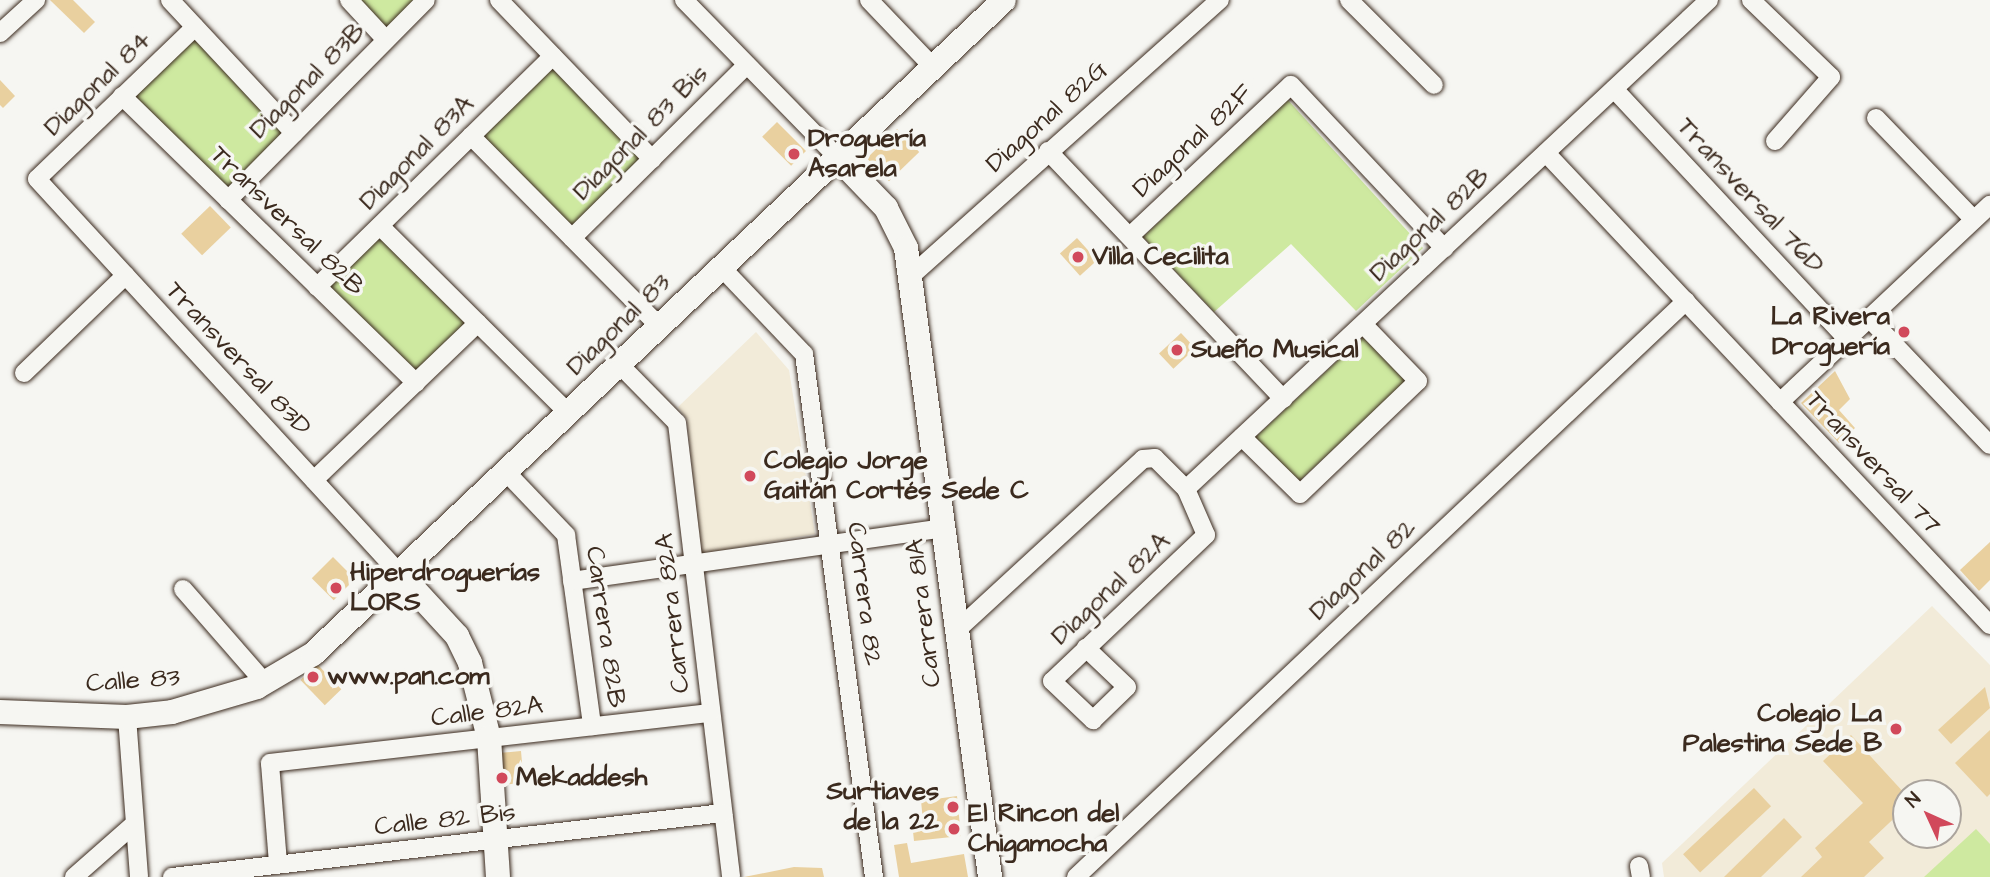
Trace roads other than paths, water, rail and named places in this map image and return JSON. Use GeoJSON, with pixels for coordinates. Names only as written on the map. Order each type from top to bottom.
{"type":"FeatureCollection","features":[{"type":"Feature","properties":{"kind":"street"},"geometry":{"type":"LineString","coordinates":[[0,33],[36,0]]}},
{"type":"Feature","properties":{"kind":"street"},"geometry":{"type":"LineString","coordinates":[[170,0],[294,133]]}},
{"type":"Feature","properties":{"kind":"street"},"geometry":{"type":"LineString","coordinates":[[349,0],[386,40]]}},
{"type":"Feature","properties":{"kind":"street","name":"Diagonal 83B"},"geometry":{"type":"LineString","coordinates":[[228,200],[426,0]]}},
{"type":"Feature","properties":{"kind":"street"},"geometry":{"type":"LineString","coordinates":[[499,0],[652,159]]}},
{"type":"Feature","properties":{"kind":"street"},"geometry":{"type":"LineString","coordinates":[[684,0],[837,157]]}},
{"type":"Feature","properties":{"kind":"street"},"geometry":{"type":"LineString","coordinates":[[869,0],[933,67]]}},
{"type":"Feature","properties":{"kind":"street","name":"Diagonal 83"},"geometry":{"type":"LineString","coordinates":[[265,682],[313,654],[401,575],[1004,0]]}},
{"type":"Feature","properties":{"kind":"street","name":"Diagonal 82G"},"geometry":{"type":"LineString","coordinates":[[912,275],[1220,0]]}},
{"type":"Feature","properties":{"kind":"street"},"geometry":{"type":"LineString","coordinates":[[1349,0],[1434,85]]}},
{"type":"Feature","properties":{"kind":"street","name":"Diagonal 82B"},"geometry":{"type":"LineString","coordinates":[[1186,489],[1709,0]]}},
{"type":"Feature","properties":{"kind":"street"},"geometry":{"type":"LineString","coordinates":[[1751,0],[1831,77],[1775,141]]}},
{"type":"Feature","properties":{"kind":"street","name":"Diagonal 84"},"geometry":{"type":"LineString","coordinates":[[37,179],[195,27]]}},
{"type":"Feature","properties":{"kind":"street","name":"Diagonal 83A"},"geometry":{"type":"LineString","coordinates":[[317,287],[553,55]]}},
{"type":"Feature","properties":{"kind":"street","name":"Diagonal 83 Bis"},"geometry":{"type":"LineString","coordinates":[[572,238],[747,65]]}},
{"type":"Feature","properties":{"kind":"street","name":"Diagonal 82F"},"geometry":{"type":"LineString","coordinates":[[1131,235],[1291,85],[1444,248]]}},
{"type":"Feature","properties":{"kind":"street","name":"Transversal 76D"},"geometry":{"type":"LineString","coordinates":[[1614,89],[1847,339]]}},
{"type":"Feature","properties":{"kind":"street","name":"Transversal 82B"},"geometry":{"type":"LineString","coordinates":[[122,96],[415,383]]}},
{"type":"Feature","properties":{"kind":"street"},"geometry":{"type":"LineString","coordinates":[[1876,118],[1974,220]]}},
{"type":"Feature","properties":{"kind":"street"},"geometry":{"type":"LineString","coordinates":[[471,136],[660,327]]}},
{"type":"Feature","properties":{"kind":"street"},"geometry":{"type":"LineString","coordinates":[[1048,151],[1131,235],[1283,399]]}},
{"type":"Feature","properties":{"kind":"street","name":"Transversal 77"},"geometry":{"type":"LineString","coordinates":[[1546,153],[1990,625]]}},
{"type":"Feature","properties":{"kind":"street","name":"Carrera 81A"},"geometry":{"type":"LineString","coordinates":[[837,157],[898,227],[912,275],[956,631],[990,877]]}},
{"type":"Feature","properties":{"kind":"street","name":"Transversal 83D"},"geometry":{"type":"LineString","coordinates":[[37,179],[401,575]]}},
{"type":"Feature","properties":{"kind":"street"},"geometry":{"type":"LineString","coordinates":[[1780,402],[1990,205]]}},
{"type":"Feature","properties":{"kind":"street"},"geometry":{"type":"LineString","coordinates":[[380,226],[569,414]]}},
{"type":"Feature","properties":{"kind":"street","name":"Carrera 82"},"geometry":{"type":"LineString","coordinates":[[722,268],[804,354],[874,877]]}},
{"type":"Feature","properties":{"kind":"street"},"geometry":{"type":"LineString","coordinates":[[24,373],[126,275]]}},
{"type":"Feature","properties":{"kind":"street","name":"Diagonal 82"},"geometry":{"type":"LineString","coordinates":[[1076,877],[1686,301]]}},
{"type":"Feature","properties":{"kind":"street"},"geometry":{"type":"LineString","coordinates":[[1869,318],[1990,445]]}},
{"type":"Feature","properties":{"kind":"street"},"geometry":{"type":"LineString","coordinates":[[314,480],[478,323]]}},
{"type":"Feature","properties":{"kind":"street"},"geometry":{"type":"LineString","coordinates":[[1242,437],[1300,494],[1418,381],[1363,324]]}},
{"type":"Feature","properties":{"kind":"street","name":"Carrera 82A"},"geometry":{"type":"LineString","coordinates":[[620,365],[677,423],[731,877]]}},
{"type":"Feature","properties":{"kind":"street"},"geometry":{"type":"LineString","coordinates":[[956,631],[1149,457],[1186,489]]}},
{"type":"Feature","properties":{"kind":"street","name":"Carrera 82B"},"geometry":{"type":"LineString","coordinates":[[507,473],[566,536],[592,726]]}},
{"type":"Feature","properties":{"kind":"street","name":"Diagonal 82A"},"geometry":{"type":"LineString","coordinates":[[1086,648],[1127,687],[1093,720],[1052,681],[1086,648],[1206,535],[1186,489]]}},
{"type":"Feature","properties":{"kind":"street"},"geometry":{"type":"LineString","coordinates":[[572,581],[695,561],[944,528]]}},
{"type":"Feature","properties":{"kind":"street"},"geometry":{"type":"LineString","coordinates":[[401,575],[457,636],[489,738],[498,877]]}},
{"type":"Feature","properties":{"kind":"street"},"geometry":{"type":"LineString","coordinates":[[183,589],[265,682]]}},
{"type":"Feature","properties":{"kind":"street","name":"Calle 83"},"geometry":{"type":"LineString","coordinates":[[0,712],[127,717],[212,703],[265,682]]}},
{"type":"Feature","properties":{"kind":"street","name":"Calle 82A"},"geometry":{"type":"LineString","coordinates":[[278,863],[270,764],[710,713]]}},
{"type":"Feature","properties":{"kind":"street"},"geometry":{"type":"LineString","coordinates":[[127,717],[131,827],[139,877]]}},
{"type":"Feature","properties":{"kind":"street","name":"Calle 82 Bis"},"geometry":{"type":"LineString","coordinates":[[172,877],[278,863],[496,842],[723,813]]}},
{"type":"Feature","properties":{"kind":"street"},"geometry":{"type":"LineString","coordinates":[[74,877],[131,827]]}},
{"type":"Feature","properties":{"kind":"place","name":"Droguería Asarela"},"geometry":{"type":"Point","coordinates":[794,154]}},
{"type":"Feature","properties":{"kind":"place","name":"Villa Cecilita"},"geometry":{"type":"Point","coordinates":[1078,257]}},
{"type":"Feature","properties":{"kind":"place","name":"La Rivera Droguería"},"geometry":{"type":"Point","coordinates":[1904,332]}},
{"type":"Feature","properties":{"kind":"place","name":"Sueño Musical"},"geometry":{"type":"Point","coordinates":[1177,350]}},
{"type":"Feature","properties":{"kind":"place","name":"Colegio Jorge Gaitán Cortés Sede C"},"geometry":{"type":"Point","coordinates":[750,476]}},
{"type":"Feature","properties":{"kind":"place","name":"Hiperdroguerías LORS"},"geometry":{"type":"Point","coordinates":[336,588]}},
{"type":"Feature","properties":{"kind":"place","name":"www.pan.com"},"geometry":{"type":"Point","coordinates":[313,677]}},
{"type":"Feature","properties":{"kind":"place","name":"Colegio La Palestina Sede B"},"geometry":{"type":"Point","coordinates":[1896,729]}},
{"type":"Feature","properties":{"kind":"place","name":"Mekaddesh"},"geometry":{"type":"Point","coordinates":[502,778]}},
{"type":"Feature","properties":{"kind":"place","name":"Surtiaves de la 22"},"geometry":{"type":"Point","coordinates":[953,807]}},
{"type":"Feature","properties":{"kind":"place","name":"El Rincon del Chigamocha"},"geometry":{"type":"Point","coordinates":[954,829]}}]}
